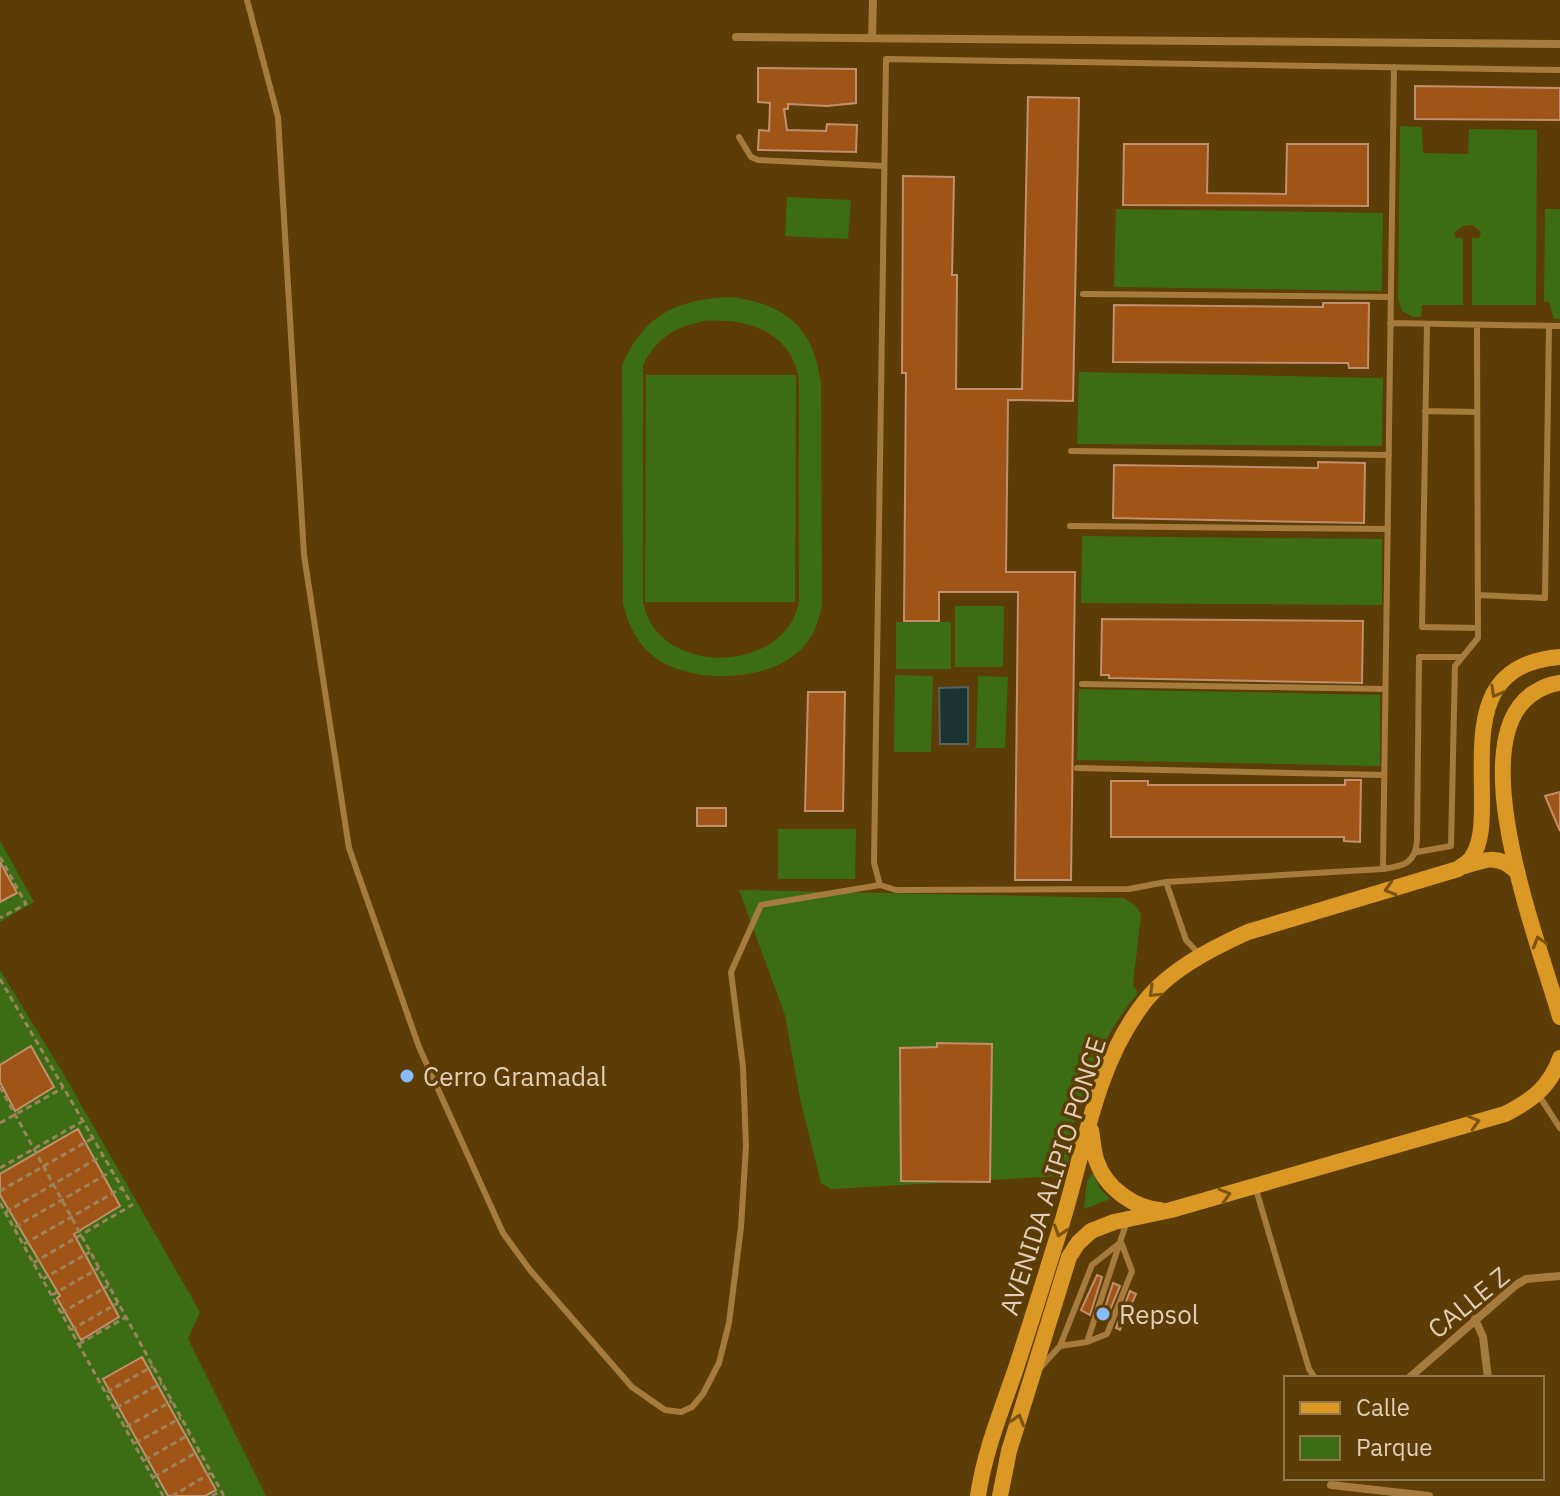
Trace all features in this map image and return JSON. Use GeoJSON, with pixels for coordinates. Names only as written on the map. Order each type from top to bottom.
{"type":"FeatureCollection","features":[{"type":"Feature","properties":{"kind":"main road"},"geometry":{"type":"LineString","coordinates":[[1458,869],[1472,859],[1481,826],[1483,727],[1491,696],[1502,680],[1521,664],[1560,657]]}},
{"type":"Feature","properties":{"kind":"main road"},"geometry":{"type":"LineString","coordinates":[[1560,683],[1551,684],[1526,698],[1514,712],[1504,745],[1508,833],[1560,1017]]}},
{"type":"Feature","properties":{"kind":"main road","name":"AVENIDA ALIPIO PONCE"},"geometry":{"type":"LineString","coordinates":[[978,1496],[996,1425],[1071,1196],[1090,1121],[1110,1060],[1142,1004],[1165,982],[1201,956],[1248,932],[1487,858],[1508,863],[1517,872]]}},
{"type":"Feature","properties":{"kind":"main road","name":"AVENIDA ALIPIO PONCE"},"geometry":{"type":"LineString","coordinates":[[1000,1496],[1009,1451],[1069,1257],[1091,1231],[1114,1222],[1171,1210],[1505,1114],[1538,1094],[1553,1076],[1560,1058]]}},
{"type":"Feature","properties":{"kind":"main road"},"geometry":{"type":"LineString","coordinates":[[1090,1121],[1096,1161],[1117,1191],[1149,1209],[1171,1210]]}},
{"type":"Feature","properties":{"kind":"street"},"geometry":{"type":"LineString","coordinates":[[872,38],[873,0]]}},
{"type":"Feature","properties":{"kind":"street"},"geometry":{"type":"LineString","coordinates":[[736,37],[1560,44]]}},
{"type":"Feature","properties":{"kind":"street","name":"CALLE Z"},"geometry":{"type":"LineString","coordinates":[[1411,1376],[1526,1279],[1560,1276]]}},
{"type":"Feature","properties":{"kind":"street"},"geometry":{"type":"LineString","coordinates":[[1475,1319],[1483,1337],[1488,1376]]}},
{"type":"Feature","properties":{"kind":"street"},"geometry":{"type":"LineString","coordinates":[[1331,1485],[1429,1496]]}},
{"type":"Feature","properties":{"kind":"lane"},"geometry":{"type":"LineString","coordinates":[[247,0],[278,117],[304,555],[349,848],[419,1047],[503,1233],[530,1270],[632,1387],[665,1410],[681,1412],[692,1407],[703,1394],[719,1363],[729,1323],[741,1227],[746,1146],[743,1067],[731,972],[761,905],[880,885],[896,890],[1129,889],[1166,882],[1403,866],[1411,862],[1417,852],[1419,657],[1462,657]]}},
{"type":"Feature","properties":{"kind":"lane"},"geometry":{"type":"LineString","coordinates":[[880,885],[874,863],[886,59],[1560,70]]}},
{"type":"Feature","properties":{"kind":"lane"},"geometry":{"type":"LineString","coordinates":[[1383,869],[1394,67]]}},
{"type":"Feature","properties":{"kind":"lane"},"geometry":{"type":"LineString","coordinates":[[739,137],[751,157],[758,160],[884,166]]}},
{"type":"Feature","properties":{"kind":"lane"},"geometry":{"type":"LineString","coordinates":[[1083,294],[1391,297]]}},
{"type":"Feature","properties":{"kind":"lane"},"geometry":{"type":"LineString","coordinates":[[1390,323],[1560,326]]}},
{"type":"Feature","properties":{"kind":"lane"},"geometry":{"type":"LineString","coordinates":[[1427,324],[1422,627],[1478,628]]}},
{"type":"Feature","properties":{"kind":"lane"},"geometry":{"type":"LineString","coordinates":[[1417,852],[1451,846],[1455,666],[1478,638],[1477,325]]}},
{"type":"Feature","properties":{"kind":"lane"},"geometry":{"type":"LineString","coordinates":[[1478,595],[1545,598],[1549,326]]}},
{"type":"Feature","properties":{"kind":"lane"},"geometry":{"type":"LineString","coordinates":[[1425,411],[1477,412]]}},
{"type":"Feature","properties":{"kind":"lane"},"geometry":{"type":"LineString","coordinates":[[1071,451],[1389,455]]}},
{"type":"Feature","properties":{"kind":"lane"},"geometry":{"type":"LineString","coordinates":[[1070,526],[1388,529]]}},
{"type":"Feature","properties":{"kind":"lane"},"geometry":{"type":"LineString","coordinates":[[1082,684],[1385,689]]}},
{"type":"Feature","properties":{"kind":"lane"},"geometry":{"type":"LineString","coordinates":[[1077,768],[1384,775]]}},
{"type":"Feature","properties":{"kind":"lane"},"geometry":{"type":"LineString","coordinates":[[1166,882],[1186,940],[1201,956]]}},
{"type":"Feature","properties":{"kind":"lane"},"geometry":{"type":"LineString","coordinates":[[1538,1094],[1560,1128]]}},
{"type":"Feature","properties":{"kind":"lane"},"geometry":{"type":"LineString","coordinates":[[1255,1186],[1314,1376]]}},
{"type":"Feature","properties":{"kind":"lane"},"geometry":{"type":"LineString","coordinates":[[1087,1342],[1127,1221]]}},
{"type":"Feature","properties":{"kind":"lane"},"geometry":{"type":"LineString","coordinates":[[1014,1373],[1031,1379],[1060,1346],[1092,1265],[1121,1242]]}},
{"type":"Feature","properties":{"kind":"lane"},"geometry":{"type":"LineString","coordinates":[[1060,1346],[1087,1342],[1107,1334],[1132,1271],[1121,1242]]}},
{"type":"Feature","properties":{"kind":"path"},"geometry":{"type":"LineString","coordinates":[[0,857],[26,904],[0,918]]}},
{"type":"Feature","properties":{"kind":"path"},"geometry":{"type":"LineString","coordinates":[[0,979],[132,1205],[33,1263]]}},
{"type":"Feature","properties":{"kind":"path"},"geometry":{"type":"LineString","coordinates":[[0,1087],[224,1496]]}},
{"type":"Feature","properties":{"kind":"path"},"geometry":{"type":"LineString","coordinates":[[0,1123],[63,1088]]}},
{"type":"Feature","properties":{"kind":"path"},"geometry":{"type":"LineString","coordinates":[[0,1168],[83,1121]]}},
{"type":"Feature","properties":{"kind":"path"},"geometry":{"type":"LineString","coordinates":[[0,1191],[93,1138]]}},
{"type":"Feature","properties":{"kind":"path"},"geometry":{"type":"LineString","coordinates":[[5,1212],[103,1155]]}},
{"type":"Feature","properties":{"kind":"path"},"geometry":{"type":"LineString","coordinates":[[14,1228],[112,1171]]}},
{"type":"Feature","properties":{"kind":"path"},"geometry":{"type":"LineString","coordinates":[[23,1244],[122,1188]]}},
{"type":"Feature","properties":{"kind":"path"},"geometry":{"type":"LineString","coordinates":[[0,1203],[163,1496]]}},
{"type":"Feature","properties":{"kind":"path"},"geometry":{"type":"LineString","coordinates":[[43,1279],[90,1252]]}},
{"type":"Feature","properties":{"kind":"path"},"geometry":{"type":"LineString","coordinates":[[52,1295],[99,1268]]}},
{"type":"Feature","properties":{"kind":"path"},"geometry":{"type":"LineString","coordinates":[[61,1313],[108,1286]]}},
{"type":"Feature","properties":{"kind":"path"},"geometry":{"type":"LineString","coordinates":[[71,1330],[118,1303]]}},
{"type":"Feature","properties":{"kind":"path"},"geometry":{"type":"LineString","coordinates":[[79,1344],[126,1317]]}},
{"type":"Feature","properties":{"kind":"path"},"geometry":{"type":"LineString","coordinates":[[106,1393],[153,1366]]}},
{"type":"Feature","properties":{"kind":"path"},"geometry":{"type":"LineString","coordinates":[[115,1409],[162,1383]]}},
{"type":"Feature","properties":{"kind":"path"},"geometry":{"type":"LineString","coordinates":[[125,1428],[172,1401]]}},
{"type":"Feature","properties":{"kind":"path"},"geometry":{"type":"LineString","coordinates":[[134,1444],[181,1418]]}},
{"type":"Feature","properties":{"kind":"path"},"geometry":{"type":"LineString","coordinates":[[143,1461],[190,1434]]}},
{"type":"Feature","properties":{"kind":"path"},"geometry":{"type":"LineString","coordinates":[[153,1478],[199,1451]]}},
{"type":"Feature","properties":{"kind":"path"},"geometry":{"type":"LineString","coordinates":[[172,1496],[211,1473]]}},
{"type":"Feature","properties":{"kind":"path"},"geometry":{"type":"LineString","coordinates":[[212,1496],[221,1491]]}},
{"type":"Feature","properties":{"kind":"green space"},"geometry":{"type":"Polygon","coordinates":[[[1400,126],[1422,127],[1423,153],[1468,154],[1469,129],[1537,130],[1536,305],[1472,305],[1472,238],[1479,238],[1481,232],[1473,225],[1454,232],[1456,238],[1463,238],[1463,305],[1422,305],[1421,317],[1413,317],[1402,311],[1398,299],[1400,126]]]}},
{"type":"Feature","properties":{"kind":"green space"},"geometry":{"type":"Polygon","coordinates":[[[787,197],[851,200],[848,239],[785,236],[787,197]]]}},
{"type":"Feature","properties":{"kind":"green space"},"geometry":{"type":"Polygon","coordinates":[[[1116,209],[1383,213],[1382,291],[1114,287],[1116,209]]]}},
{"type":"Feature","properties":{"kind":"green space"},"geometry":{"type":"Polygon","coordinates":[[[1545,209],[1560,209],[1560,319],[1554,319],[1549,302],[1544,302],[1545,209]]]}},
{"type":"Feature","properties":{"kind":"green space"},"geometry":{"type":"Polygon","coordinates":[[[732,297],[751,301],[768,306],[794,322],[812,348],[821,384],[822,605],[818,621],[809,640],[792,657],[774,667],[732,676],[689,672],[669,666],[653,656],[634,633],[623,604],[622,365],[641,333],[652,322],[679,306],[732,297]],[[704,321],[675,330],[654,348],[643,365],[643,601],[653,626],[671,644],[694,654],[721,658],[747,654],[771,643],[789,626],[799,601],[799,378],[794,362],[776,339],[751,325],[704,321]]]}},
{"type":"Feature","properties":{"kind":"green space"},"geometry":{"type":"Polygon","coordinates":[[[1079,372],[1383,378],[1382,446],[1077,444],[1079,372]]]}},
{"type":"Feature","properties":{"kind":"green space"},"geometry":{"type":"Polygon","coordinates":[[[646,375],[796,375],[795,602],[645,602],[646,375]]]}},
{"type":"Feature","properties":{"kind":"green space"},"geometry":{"type":"Polygon","coordinates":[[[1082,536],[1382,539],[1382,605],[1081,603],[1082,536]]]}},
{"type":"Feature","properties":{"kind":"green space"},"geometry":{"type":"Polygon","coordinates":[[[955,606],[1004,606],[1003,667],[955,667],[955,606]]]}},
{"type":"Feature","properties":{"kind":"green space"},"geometry":{"type":"Polygon","coordinates":[[[896,622],[951,622],[951,669],[896,669],[896,622]]]}},
{"type":"Feature","properties":{"kind":"green space"},"geometry":{"type":"Polygon","coordinates":[[[895,675],[933,676],[931,752],[894,752],[895,675]]]}},
{"type":"Feature","properties":{"kind":"green space"},"geometry":{"type":"Polygon","coordinates":[[[978,676],[1008,677],[1005,748],[976,748],[978,676]]]}},
{"type":"Feature","properties":{"kind":"green space"},"geometry":{"type":"Polygon","coordinates":[[[1079,689],[1380,695],[1380,766],[1077,760],[1079,689]]]}},
{"type":"Feature","properties":{"kind":"green space"},"geometry":{"type":"Polygon","coordinates":[[[778,829],[856,829],[855,879],[778,879],[778,829]]]}},
{"type":"Feature","properties":{"kind":"green space"},"geometry":{"type":"Polygon","coordinates":[[[0,841],[34,902],[0,922],[0,841]]]}},
{"type":"Feature","properties":{"kind":"green space"},"geometry":{"type":"Polygon","coordinates":[[[739,890],[1123,898],[1135,905],[1141,914],[1133,985],[1138,993],[1107,1038],[1091,1071],[1074,1123],[1065,1173],[1061,1176],[831,1189],[821,1183],[801,1103],[785,1015],[739,890]]]}},
{"type":"Feature","properties":{"kind":"green space"},"geometry":{"type":"Polygon","coordinates":[[[0,970],[200,1312],[188,1339],[266,1496],[0,1496],[0,970]]]}},
{"type":"Feature","properties":{"kind":"green space"},"geometry":{"type":"Polygon","coordinates":[[[1093,1173],[1100,1189],[1110,1199],[1084,1209],[1087,1181],[1093,1173]]]}},
{"type":"Feature","properties":{"kind":"water"},"geometry":{"type":"Polygon","coordinates":[[[968,687],[968,744],[940,744],[939,688],[968,687]]]}},
{"type":"Feature","properties":{"kind":"building"},"geometry":{"type":"Polygon","coordinates":[[[758,68],[856,69],[856,103],[827,106],[788,104],[788,109],[784,109],[787,130],[826,131],[827,124],[857,125],[856,152],[758,150],[759,130],[769,131],[770,103],[758,102],[758,68]]]}},
{"type":"Feature","properties":{"kind":"building"},"geometry":{"type":"Polygon","coordinates":[[[1415,86],[1560,88],[1560,120],[1415,119],[1415,86]]]}},
{"type":"Feature","properties":{"kind":"building"},"geometry":{"type":"Polygon","coordinates":[[[1028,97],[1079,98],[1073,401],[1008,400],[1006,572],[1075,572],[1071,880],[1015,880],[1018,592],[939,592],[939,621],[904,621],[906,373],[902,373],[903,176],[954,177],[952,275],[957,275],[956,389],[1022,389],[1028,97]]]}},
{"type":"Feature","properties":{"kind":"building"},"geometry":{"type":"Polygon","coordinates":[[[1124,144],[1208,144],[1207,193],[1286,194],[1287,144],[1368,144],[1368,206],[1123,205],[1124,144]]]}},
{"type":"Feature","properties":{"kind":"building"},"geometry":{"type":"Polygon","coordinates":[[[1323,303],[1369,303],[1368,368],[1349,368],[1348,363],[1113,362],[1114,305],[1323,307],[1323,303]]]}},
{"type":"Feature","properties":{"kind":"building"},"geometry":{"type":"Polygon","coordinates":[[[1318,462],[1365,463],[1364,523],[1113,518],[1114,465],[1318,468],[1318,462]]]}},
{"type":"Feature","properties":{"kind":"building"},"geometry":{"type":"Polygon","coordinates":[[[1102,619],[1363,621],[1362,683],[1109,678],[1109,675],[1101,675],[1102,619]]]}},
{"type":"Feature","properties":{"kind":"building"},"geometry":{"type":"Polygon","coordinates":[[[808,692],[845,692],[843,811],[805,811],[808,692]]]}},
{"type":"Feature","properties":{"kind":"building"},"geometry":{"type":"Polygon","coordinates":[[[1345,780],[1361,780],[1360,842],[1344,841],[1344,837],[1111,837],[1111,781],[1148,781],[1148,785],[1345,785],[1345,780]]]}},
{"type":"Feature","properties":{"kind":"building"},"geometry":{"type":"Polygon","coordinates":[[[1560,792],[1560,831],[1545,796],[1560,792]]]}},
{"type":"Feature","properties":{"kind":"building"},"geometry":{"type":"Polygon","coordinates":[[[697,808],[726,808],[726,826],[697,826],[697,808]]]}},
{"type":"Feature","properties":{"kind":"building"},"geometry":{"type":"Polygon","coordinates":[[[0,862],[17,893],[0,902],[0,862]]]}},
{"type":"Feature","properties":{"kind":"building"},"geometry":{"type":"Polygon","coordinates":[[[937,1043],[992,1044],[990,1182],[901,1181],[900,1048],[937,1047],[937,1043]]]}},
{"type":"Feature","properties":{"kind":"building"},"geometry":{"type":"Polygon","coordinates":[[[31,1046],[54,1087],[15,1111],[0,1082],[0,1065],[31,1046]]]}},
{"type":"Feature","properties":{"kind":"building"},"geometry":{"type":"Polygon","coordinates":[[[78,1129],[120,1206],[74,1234],[119,1317],[81,1340],[57,1298],[60,1296],[0,1195],[0,1174],[78,1129]]]}},
{"type":"Feature","properties":{"kind":"building"},"geometry":{"type":"Polygon","coordinates":[[[1097,1275],[1102,1277],[1090,1315],[1081,1310],[1097,1275]]]}},
{"type":"Feature","properties":{"kind":"building"},"geometry":{"type":"Polygon","coordinates":[[[1113,1283],[1120,1286],[1105,1322],[1101,1320],[1113,1283]]]}},
{"type":"Feature","properties":{"kind":"building"},"geometry":{"type":"Polygon","coordinates":[[[1130,1291],[1136,1294],[1120,1330],[1116,1328],[1130,1291]]]}},
{"type":"Feature","properties":{"kind":"building"},"geometry":{"type":"Polygon","coordinates":[[[142,1357],[216,1490],[205,1496],[168,1496],[103,1379],[142,1357]]]}},
{"type":"Feature","properties":{"kind":"place","name":"Cerro Gramadal"},"geometry":{"type":"Point","coordinates":[407,1076]}},
{"type":"Feature","properties":{"kind":"place","name":"Repsol"},"geometry":{"type":"Point","coordinates":[1103,1314]}}]}
